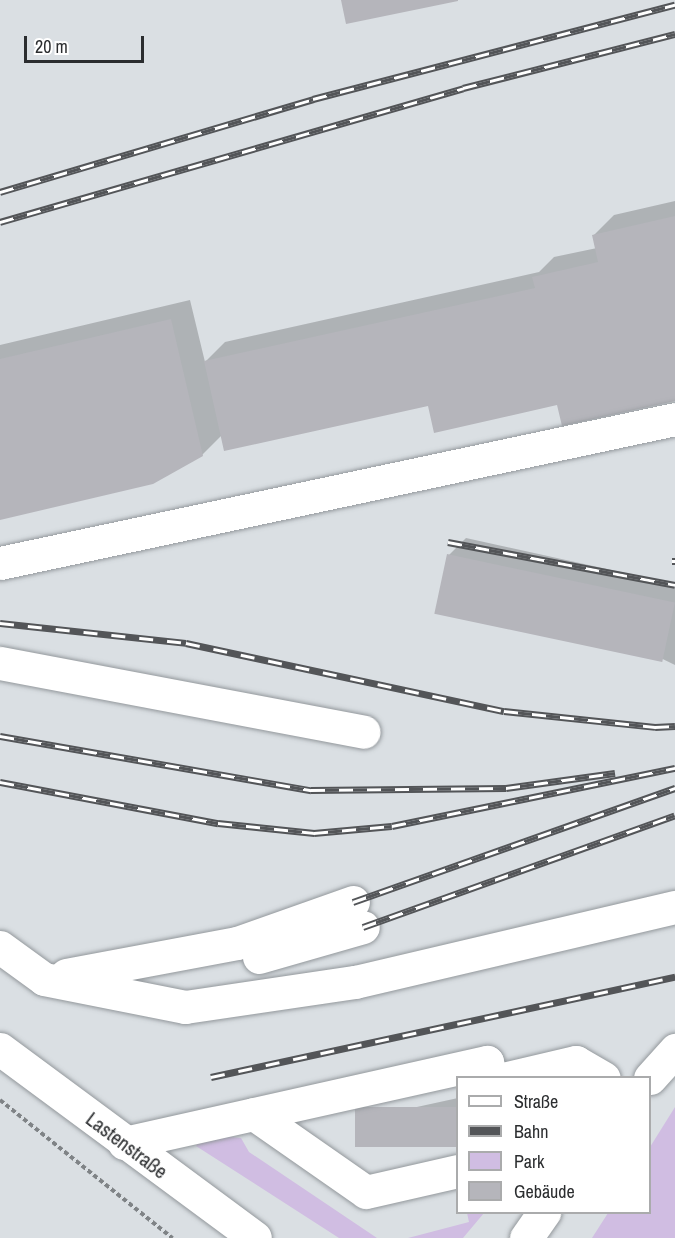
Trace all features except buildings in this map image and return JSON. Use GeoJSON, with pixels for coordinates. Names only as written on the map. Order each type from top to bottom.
{"type":"FeatureCollection","features":[{"type":"Feature","properties":{"kind":"street"},"geometry":{"type":"LineString","coordinates":[[0,562],[675,419]]}},
{"type":"Feature","properties":{"kind":"street"},"geometry":{"type":"LineString","coordinates":[[0,663],[364,732]]}},
{"type":"Feature","properties":{"kind":"street"},"geometry":{"type":"LineString","coordinates":[[0,947],[44,979],[185,1007],[355,982],[675,907]]}},
{"type":"Feature","properties":{"kind":"street"},"geometry":{"type":"LineString","coordinates":[[44,979],[141,964],[358,914]]}},
{"type":"Feature","properties":{"kind":"street","name":"Lastenstraße"},"geometry":{"type":"LineString","coordinates":[[0,1049],[255,1238]]}},
{"type":"Feature","properties":{"kind":"street"},"geometry":{"type":"LineString","coordinates":[[651,1077],[675,1050]]}},
{"type":"Feature","properties":{"kind":"street"},"geometry":{"type":"LineString","coordinates":[[124,1143],[487,1062],[491,1076]]}},
{"type":"Feature","properties":{"kind":"street"},"geometry":{"type":"LineString","coordinates":[[516,1076],[572,1070],[599,1076]]}},
{"type":"Feature","properties":{"kind":"street"},"geometry":{"type":"LineString","coordinates":[[254,1114],[366,1192],[456,1172]]}},
{"type":"Feature","properties":{"kind":"street"},"geometry":{"type":"LineString","coordinates":[[526,1238],[543,1214]]}},
{"type":"Feature","properties":{"kind":"path"},"geometry":{"type":"LineString","coordinates":[[0,1100],[172,1238]]}},
{"type":"Feature","properties":{"kind":"green space"},"geometry":{"type":"Polygon","coordinates":[[[675,1107],[675,1238],[592,1238],[607,1214],[651,1214],[651,1145],[675,1107]]]}},
{"type":"Feature","properties":{"kind":"green space"},"geometry":{"type":"Polygon","coordinates":[[[222,1136],[241,1138],[249,1152],[377,1238],[339,1238],[196,1146],[203,1138],[222,1136]]]}},
{"type":"Feature","properties":{"kind":"green space"},"geometry":{"type":"Polygon","coordinates":[[[467,1214],[483,1214],[463,1238],[408,1238],[469,1222],[467,1214]]]}},
{"type":"Feature","properties":{"kind":"railway"},"geometry":{"type":"LineString","coordinates":[[0,192],[313,99],[675,5]]}},
{"type":"Feature","properties":{"kind":"railway"},"geometry":{"type":"LineString","coordinates":[[0,222],[463,88],[675,34]]}},
{"type":"Feature","properties":{"kind":"railway"},"geometry":{"type":"LineString","coordinates":[[448,542],[675,585]]}},
{"type":"Feature","properties":{"kind":"railway"},"geometry":{"type":"LineString","coordinates":[[0,623],[186,643],[504,711],[655,727],[675,726]]}},
{"type":"Feature","properties":{"kind":"railway"},"geometry":{"type":"LineString","coordinates":[[0,736],[311,790],[506,788],[615,773]]}},
{"type":"Feature","properties":{"kind":"railway"},"geometry":{"type":"LineString","coordinates":[[0,782],[218,823],[314,833],[392,826],[675,768]]}},
{"type":"Feature","properties":{"kind":"railway"},"geometry":{"type":"LineString","coordinates":[[353,902],[675,788]]}},
{"type":"Feature","properties":{"kind":"railway"},"geometry":{"type":"LineString","coordinates":[[363,927],[675,815]]}},
{"type":"Feature","properties":{"kind":"railway"},"geometry":{"type":"LineString","coordinates":[[211,1077],[675,977]]}}]}
